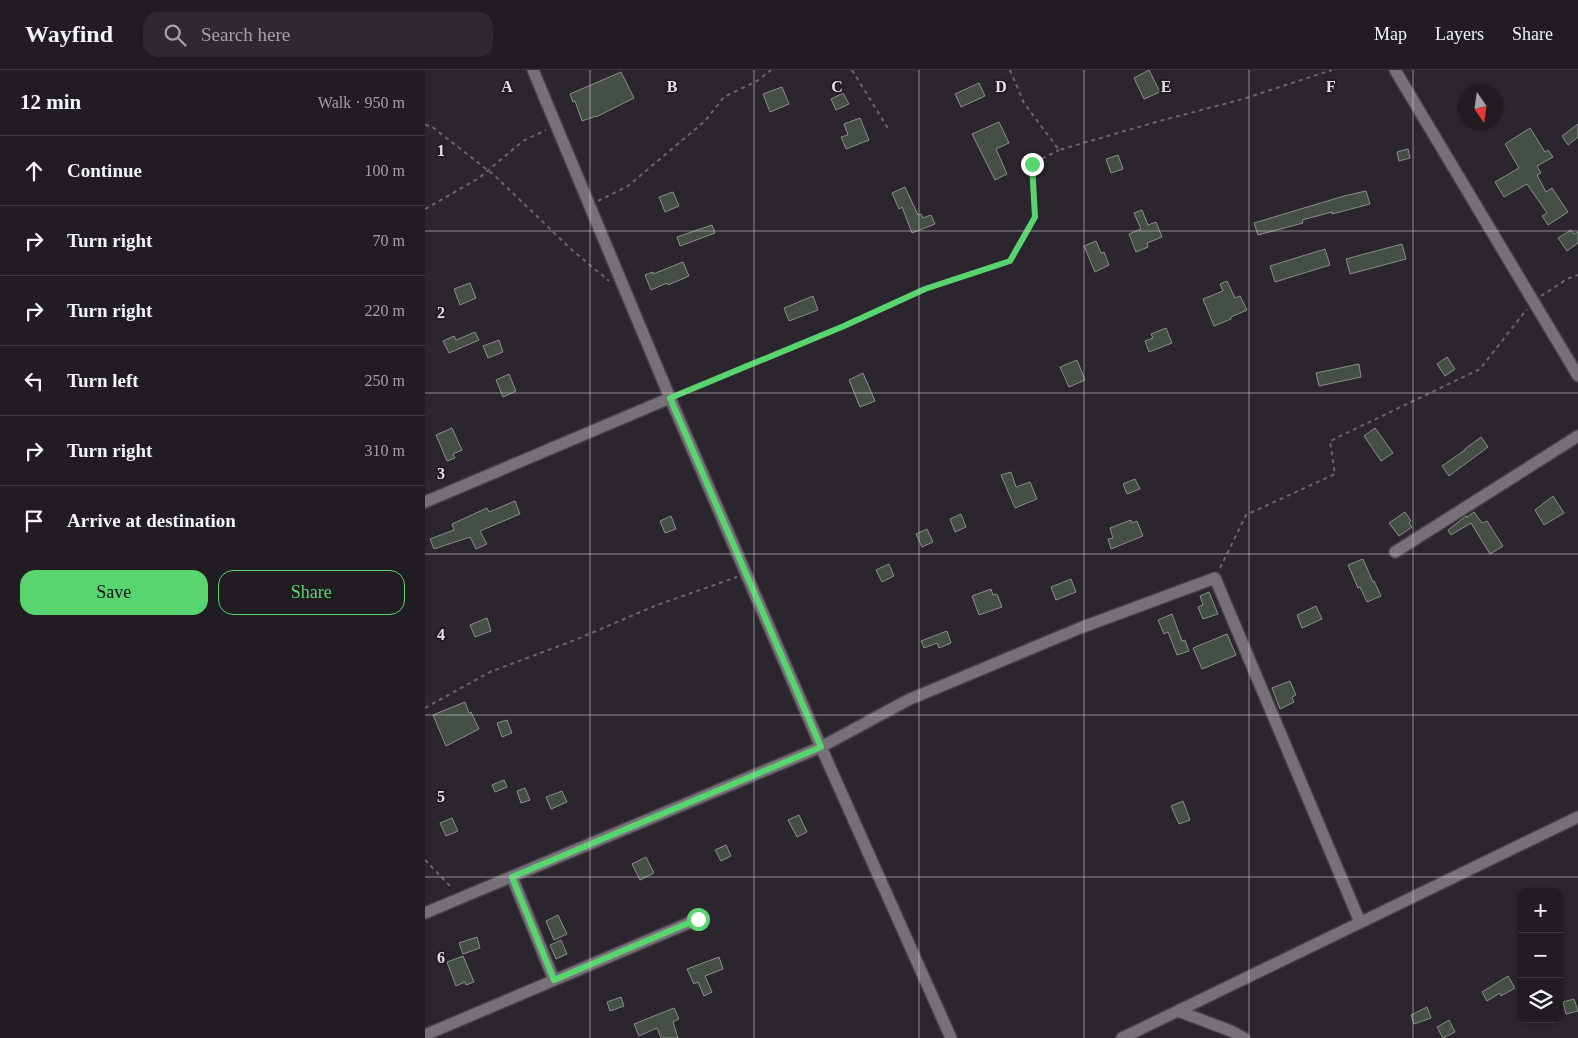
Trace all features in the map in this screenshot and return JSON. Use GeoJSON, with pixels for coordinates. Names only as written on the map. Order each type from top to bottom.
{"type":"FeatureCollection","features":[{"type":"Feature","properties":{"kind":"street"},"geometry":{"type":"LineString","coordinates":[[533,70],[670,398],[821,747],[951,1038]]}},
{"type":"Feature","properties":{"kind":"street"},"geometry":{"type":"LineString","coordinates":[[1395,70],[1578,376]]}},
{"type":"Feature","properties":{"kind":"street"},"geometry":{"type":"LineString","coordinates":[[425,502],[670,398]]}},
{"type":"Feature","properties":{"kind":"street"},"geometry":{"type":"LineString","coordinates":[[1395,552],[1578,436]]}},
{"type":"Feature","properties":{"kind":"street"},"geometry":{"type":"LineString","coordinates":[[425,913],[821,747],[908,700],[1080,628],[1215,578],[1360,922]]}},
{"type":"Feature","properties":{"kind":"street"},"geometry":{"type":"LineString","coordinates":[[1122,1038],[1578,816]]}},
{"type":"Feature","properties":{"kind":"street"},"geometry":{"type":"LineString","coordinates":[[512,877],[554,980]]}},
{"type":"Feature","properties":{"kind":"street"},"geometry":{"type":"LineString","coordinates":[[425,1035],[698,919]]}},
{"type":"Feature","properties":{"kind":"street"},"geometry":{"type":"LineString","coordinates":[[1177,1011],[1231,1031],[1244,1038]]}},
{"type":"Feature","properties":{"kind":"path"},"geometry":{"type":"LineString","coordinates":[[589,205],[628,186],[705,121],[723,97],[757,81],[771,70]]}},
{"type":"Feature","properties":{"kind":"path"},"geometry":{"type":"LineString","coordinates":[[851,70],[889,130]]}},
{"type":"Feature","properties":{"kind":"path"},"geometry":{"type":"LineString","coordinates":[[1011,70],[1024,103],[1059,150]]}},
{"type":"Feature","properties":{"kind":"path"},"geometry":{"type":"LineString","coordinates":[[670,398],[844,326],[925,289],[1010,261],[1035,217],[1032,164],[1059,150],[1243,99],[1332,70]]}},
{"type":"Feature","properties":{"kind":"path"},"geometry":{"type":"LineString","coordinates":[[425,125],[431,126],[488,170],[572,250],[613,284]]}},
{"type":"Feature","properties":{"kind":"path"},"geometry":{"type":"LineString","coordinates":[[425,209],[479,178],[523,141],[556,125]]}},
{"type":"Feature","properties":{"kind":"path"},"geometry":{"type":"LineString","coordinates":[[1215,578],[1246,515],[1335,474],[1330,442],[1480,369],[1532,301],[1567,279],[1578,275]]}},
{"type":"Feature","properties":{"kind":"path"},"geometry":{"type":"LineString","coordinates":[[425,708],[490,672],[575,640],[657,605],[746,574]]}},
{"type":"Feature","properties":{"kind":"path"},"geometry":{"type":"LineString","coordinates":[[425,860],[462,898]]}},
{"type":"Feature","properties":{"kind":"building"},"geometry":{"type":"Polygon","coordinates":[[[1149,70],[1160,92],[1144,99],[1134,78],[1149,70]]]}},
{"type":"Feature","properties":{"kind":"building"},"geometry":{"type":"Polygon","coordinates":[[[621,72],[634,98],[596,117],[582,121],[575,101],[573,102],[570,94],[621,72]]]}},
{"type":"Feature","properties":{"kind":"building"},"geometry":{"type":"Polygon","coordinates":[[[979,83],[985,96],[961,107],[955,94],[979,83]]]}},
{"type":"Feature","properties":{"kind":"building"},"geometry":{"type":"Polygon","coordinates":[[[782,87],[789,104],[770,112],[763,94],[782,87]]]}},
{"type":"Feature","properties":{"kind":"building"},"geometry":{"type":"Polygon","coordinates":[[[843,93],[849,104],[836,110],[831,99],[843,93]]]}},
{"type":"Feature","properties":{"kind":"building"},"geometry":{"type":"Polygon","coordinates":[[[860,118],[869,140],[846,149],[841,137],[848,135],[844,124],[860,118]]]}},
{"type":"Feature","properties":{"kind":"building"},"geometry":{"type":"Polygon","coordinates":[[[999,122],[1009,143],[996,149],[1007,174],[995,180],[972,134],[999,122]]]}},
{"type":"Feature","properties":{"kind":"building"},"geometry":{"type":"Polygon","coordinates":[[[1578,124],[1578,137],[1568,145],[1562,136],[1578,124]]]}},
{"type":"Feature","properties":{"kind":"building"},"geometry":{"type":"Polygon","coordinates":[[[1530,128],[1545,152],[1548,150],[1553,157],[1537,166],[1541,173],[1537,175],[1546,192],[1552,188],[1568,212],[1548,225],[1542,216],[1547,213],[1527,184],[1504,197],[1495,182],[1519,168],[1505,144],[1530,128]]]}},
{"type":"Feature","properties":{"kind":"building"},"geometry":{"type":"Polygon","coordinates":[[[1408,149],[1410,158],[1399,161],[1397,152],[1408,149]]]}},
{"type":"Feature","properties":{"kind":"building"},"geometry":{"type":"Polygon","coordinates":[[[1118,155],[1123,169],[1111,173],[1106,159],[1118,155]]]}},
{"type":"Feature","properties":{"kind":"building"},"geometry":{"type":"Polygon","coordinates":[[[905,187],[918,215],[921,214],[923,218],[931,215],[935,224],[912,233],[902,207],[899,209],[892,193],[905,187]]]}},
{"type":"Feature","properties":{"kind":"building"},"geometry":{"type":"Polygon","coordinates":[[[1366,191],[1370,204],[1302,220],[1303,223],[1258,235],[1254,223],[1366,191]]]}},
{"type":"Feature","properties":{"kind":"building"},"geometry":{"type":"Polygon","coordinates":[[[673,192],[679,206],[665,212],[659,197],[673,192]]]}},
{"type":"Feature","properties":{"kind":"building"},"geometry":{"type":"Polygon","coordinates":[[[1142,210],[1148,225],[1156,222],[1162,237],[1147,243],[1148,247],[1136,252],[1129,234],[1141,229],[1134,213],[1142,210]]]}},
{"type":"Feature","properties":{"kind":"building"},"geometry":{"type":"Polygon","coordinates":[[[712,225],[715,233],[680,246],[677,237],[712,225]]]}},
{"type":"Feature","properties":{"kind":"building"},"geometry":{"type":"Polygon","coordinates":[[[1571,230],[1574,234],[1578,232],[1578,243],[1567,251],[1558,238],[1571,230]]]}},
{"type":"Feature","properties":{"kind":"building"},"geometry":{"type":"Polygon","coordinates":[[[1096,241],[1101,253],[1104,252],[1109,265],[1095,272],[1084,246],[1096,241]]]}},
{"type":"Feature","properties":{"kind":"building"},"geometry":{"type":"Polygon","coordinates":[[[1402,244],[1406,259],[1350,274],[1346,259],[1402,244]]]}},
{"type":"Feature","properties":{"kind":"building"},"geometry":{"type":"Polygon","coordinates":[[[1325,249],[1330,265],[1275,282],[1270,266],[1325,249]]]}},
{"type":"Feature","properties":{"kind":"building"},"geometry":{"type":"Polygon","coordinates":[[[683,262],[689,276],[651,290],[645,275],[653,272],[653,274],[683,262]]]}},
{"type":"Feature","properties":{"kind":"building"},"geometry":{"type":"Polygon","coordinates":[[[1227,281],[1235,298],[1240,296],[1247,310],[1214,326],[1203,299],[1223,291],[1220,284],[1227,281]]]}},
{"type":"Feature","properties":{"kind":"building"},"geometry":{"type":"Polygon","coordinates":[[[470,283],[476,298],[460,305],[454,289],[470,283]]]}},
{"type":"Feature","properties":{"kind":"building"},"geometry":{"type":"Polygon","coordinates":[[[813,296],[818,310],[789,321],[784,308],[813,296]]]}},
{"type":"Feature","properties":{"kind":"building"},"geometry":{"type":"Polygon","coordinates":[[[1166,328],[1172,343],[1149,352],[1145,341],[1153,338],[1151,334],[1166,328]]]}},
{"type":"Feature","properties":{"kind":"building"},"geometry":{"type":"Polygon","coordinates":[[[475,332],[479,340],[449,353],[443,341],[454,336],[456,340],[475,332]]]}},
{"type":"Feature","properties":{"kind":"building"},"geometry":{"type":"Polygon","coordinates":[[[499,340],[503,352],[488,358],[483,346],[499,340]]]}},
{"type":"Feature","properties":{"kind":"building"},"geometry":{"type":"Polygon","coordinates":[[[1447,357],[1455,369],[1445,376],[1437,364],[1447,357]]]}},
{"type":"Feature","properties":{"kind":"building"},"geometry":{"type":"Polygon","coordinates":[[[1077,360],[1085,380],[1069,387],[1060,367],[1077,360]]]}},
{"type":"Feature","properties":{"kind":"building"},"geometry":{"type":"Polygon","coordinates":[[[1359,364],[1361,377],[1319,386],[1316,373],[1359,364]]]}},
{"type":"Feature","properties":{"kind":"building"},"geometry":{"type":"Polygon","coordinates":[[[863,373],[875,401],[860,407],[849,380],[863,373]]]}},
{"type":"Feature","properties":{"kind":"building"},"geometry":{"type":"Polygon","coordinates":[[[509,374],[516,391],[503,397],[496,380],[509,374]]]}},
{"type":"Feature","properties":{"kind":"building"},"geometry":{"type":"Polygon","coordinates":[[[452,428],[462,450],[453,454],[455,458],[447,461],[436,435],[452,428]]]}},
{"type":"Feature","properties":{"kind":"building"},"geometry":{"type":"Polygon","coordinates":[[[1375,428],[1393,453],[1381,461],[1364,436],[1375,428]]]}},
{"type":"Feature","properties":{"kind":"building"},"geometry":{"type":"Polygon","coordinates":[[[1481,437],[1488,447],[1449,476],[1442,466],[1481,437]]]}},
{"type":"Feature","properties":{"kind":"building"},"geometry":{"type":"Polygon","coordinates":[[[1011,472],[1016,487],[1030,482],[1037,499],[1015,508],[1001,475],[1011,472]]]}},
{"type":"Feature","properties":{"kind":"building"},"geometry":{"type":"Polygon","coordinates":[[[1135,479],[1140,489],[1127,494],[1123,484],[1135,479]]]}},
{"type":"Feature","properties":{"kind":"building"},"geometry":{"type":"Polygon","coordinates":[[[1553,496],[1564,513],[1544,525],[1535,510],[1553,496]]]}},
{"type":"Feature","properties":{"kind":"building"},"geometry":{"type":"Polygon","coordinates":[[[515,501],[520,514],[480,531],[487,544],[476,549],[470,537],[434,549],[430,539],[454,530],[452,524],[487,508],[489,512],[515,501]]]}},
{"type":"Feature","properties":{"kind":"building"},"geometry":{"type":"Polygon","coordinates":[[[1405,512],[1411,521],[1409,523],[1412,527],[1399,536],[1389,523],[1405,512]]]}},
{"type":"Feature","properties":{"kind":"building"},"geometry":{"type":"Polygon","coordinates":[[[1474,512],[1482,523],[1487,521],[1503,546],[1490,554],[1471,523],[1451,535],[1448,530],[1474,512]]]}},
{"type":"Feature","properties":{"kind":"building"},"geometry":{"type":"Polygon","coordinates":[[[961,514],[966,527],[955,532],[950,519],[961,514]]]}},
{"type":"Feature","properties":{"kind":"building"},"geometry":{"type":"Polygon","coordinates":[[[671,516],[676,529],[665,533],[660,521],[671,516]]]}},
{"type":"Feature","properties":{"kind":"building"},"geometry":{"type":"Polygon","coordinates":[[[1131,520],[1132,523],[1137,521],[1143,536],[1111,549],[1108,539],[1113,538],[1110,528],[1131,520]]]}},
{"type":"Feature","properties":{"kind":"building"},"geometry":{"type":"Polygon","coordinates":[[[927,529],[933,542],[922,547],[916,534],[927,529]]]}},
{"type":"Feature","properties":{"kind":"building"},"geometry":{"type":"Polygon","coordinates":[[[1363,559],[1381,596],[1367,602],[1360,587],[1358,588],[1348,565],[1363,559]]]}},
{"type":"Feature","properties":{"kind":"building"},"geometry":{"type":"Polygon","coordinates":[[[889,564],[894,576],[882,582],[876,570],[889,564]]]}},
{"type":"Feature","properties":{"kind":"building"},"geometry":{"type":"Polygon","coordinates":[[[1071,579],[1076,592],[1056,600],[1051,587],[1071,579]]]}},
{"type":"Feature","properties":{"kind":"building"},"geometry":{"type":"Polygon","coordinates":[[[991,589],[993,595],[997,594],[1002,607],[979,615],[972,596],[991,589]]]}},
{"type":"Feature","properties":{"kind":"building"},"geometry":{"type":"Polygon","coordinates":[[[1209,592],[1218,614],[1203,619],[1198,607],[1203,605],[1200,596],[1209,592]]]}},
{"type":"Feature","properties":{"kind":"building"},"geometry":{"type":"Polygon","coordinates":[[[1316,606],[1322,619],[1302,628],[1297,615],[1316,606]]]}},
{"type":"Feature","properties":{"kind":"building"},"geometry":{"type":"Polygon","coordinates":[[[1172,614],[1182,641],[1185,640],[1189,651],[1177,655],[1168,632],[1164,634],[1158,620],[1172,614]]]}},
{"type":"Feature","properties":{"kind":"building"},"geometry":{"type":"Polygon","coordinates":[[[487,618],[491,631],[475,637],[470,625],[487,618]]]}},
{"type":"Feature","properties":{"kind":"building"},"geometry":{"type":"Polygon","coordinates":[[[947,631],[951,643],[939,648],[937,643],[924,648],[921,641],[947,631]]]}},
{"type":"Feature","properties":{"kind":"building"},"geometry":{"type":"Polygon","coordinates":[[[1227,634],[1236,655],[1202,669],[1193,648],[1227,634]]]}},
{"type":"Feature","properties":{"kind":"building"},"geometry":{"type":"Polygon","coordinates":[[[1290,681],[1296,695],[1292,697],[1294,702],[1280,709],[1272,688],[1290,681]]]}},
{"type":"Feature","properties":{"kind":"building"},"geometry":{"type":"Polygon","coordinates":[[[465,702],[469,713],[471,712],[479,729],[446,746],[433,715],[465,702]]]}},
{"type":"Feature","properties":{"kind":"building"},"geometry":{"type":"Polygon","coordinates":[[[507,720],[512,733],[502,737],[497,723],[507,720]]]}},
{"type":"Feature","properties":{"kind":"building"},"geometry":{"type":"Polygon","coordinates":[[[504,780],[507,787],[495,792],[492,785],[504,780]]]}},
{"type":"Feature","properties":{"kind":"building"},"geometry":{"type":"Polygon","coordinates":[[[525,788],[530,800],[521,803],[517,791],[525,788]]]}},
{"type":"Feature","properties":{"kind":"building"},"geometry":{"type":"Polygon","coordinates":[[[562,791],[567,802],[551,809],[546,797],[562,791]]]}},
{"type":"Feature","properties":{"kind":"building"},"geometry":{"type":"Polygon","coordinates":[[[1183,801],[1190,820],[1179,824],[1171,806],[1183,801]]]}},
{"type":"Feature","properties":{"kind":"building"},"geometry":{"type":"Polygon","coordinates":[[[799,815],[807,832],[797,837],[788,820],[799,815]]]}},
{"type":"Feature","properties":{"kind":"building"},"geometry":{"type":"Polygon","coordinates":[[[452,818],[458,831],[446,836],[440,823],[452,818]]]}},
{"type":"Feature","properties":{"kind":"building"},"geometry":{"type":"Polygon","coordinates":[[[726,845],[731,856],[721,861],[715,850],[726,845]]]}},
{"type":"Feature","properties":{"kind":"building"},"geometry":{"type":"Polygon","coordinates":[[[646,857],[654,873],[640,880],[632,864],[646,857]]]}},
{"type":"Feature","properties":{"kind":"building"},"geometry":{"type":"Polygon","coordinates":[[[558,915],[567,934],[554,940],[546,921],[558,915]]]}},
{"type":"Feature","properties":{"kind":"building"},"geometry":{"type":"Polygon","coordinates":[[[477,937],[480,948],[463,954],[459,943],[477,937]]]}},
{"type":"Feature","properties":{"kind":"building"},"geometry":{"type":"Polygon","coordinates":[[[561,940],[567,954],[556,959],[550,945],[561,940]]]}},
{"type":"Feature","properties":{"kind":"building"},"geometry":{"type":"Polygon","coordinates":[[[463,956],[474,982],[466,985],[465,982],[456,986],[447,962],[463,956]]]}},
{"type":"Feature","properties":{"kind":"building"},"geometry":{"type":"Polygon","coordinates":[[[719,957],[723,969],[705,976],[712,992],[704,996],[698,982],[694,984],[687,969],[719,957]]]}},
{"type":"Feature","properties":{"kind":"building"},"geometry":{"type":"Polygon","coordinates":[[[1508,976],[1515,988],[1501,996],[1500,993],[1487,1001],[1482,992],[1508,976]]]}},
{"type":"Feature","properties":{"kind":"building"},"geometry":{"type":"Polygon","coordinates":[[[621,997],[624,1006],[610,1011],[607,1002],[621,997]]]}},
{"type":"Feature","properties":{"kind":"building"},"geometry":{"type":"Polygon","coordinates":[[[1574,999],[1578,1011],[1566,1014],[1563,1002],[1574,999]]]}},
{"type":"Feature","properties":{"kind":"building"},"geometry":{"type":"Polygon","coordinates":[[[1427,1007],[1431,1018],[1414,1024],[1411,1015],[1427,1007]]]}},
{"type":"Feature","properties":{"kind":"building"},"geometry":{"type":"Polygon","coordinates":[[[674,1008],[679,1019],[673,1022],[678,1038],[661,1038],[657,1028],[639,1036],[634,1024],[674,1008]]]}},
{"type":"Feature","properties":{"kind":"building"},"geometry":{"type":"Polygon","coordinates":[[[1449,1020],[1455,1032],[1443,1038],[1437,1027],[1449,1020]]]}},
{"type":"Feature","properties":{"kind":"route"},"geometry":{"type":"LineString","coordinates":[[698,919],[554,980],[512,877],[821,747],[670,398],[844,326],[925,289],[1010,261],[1035,217],[1032,164]]}}]}
